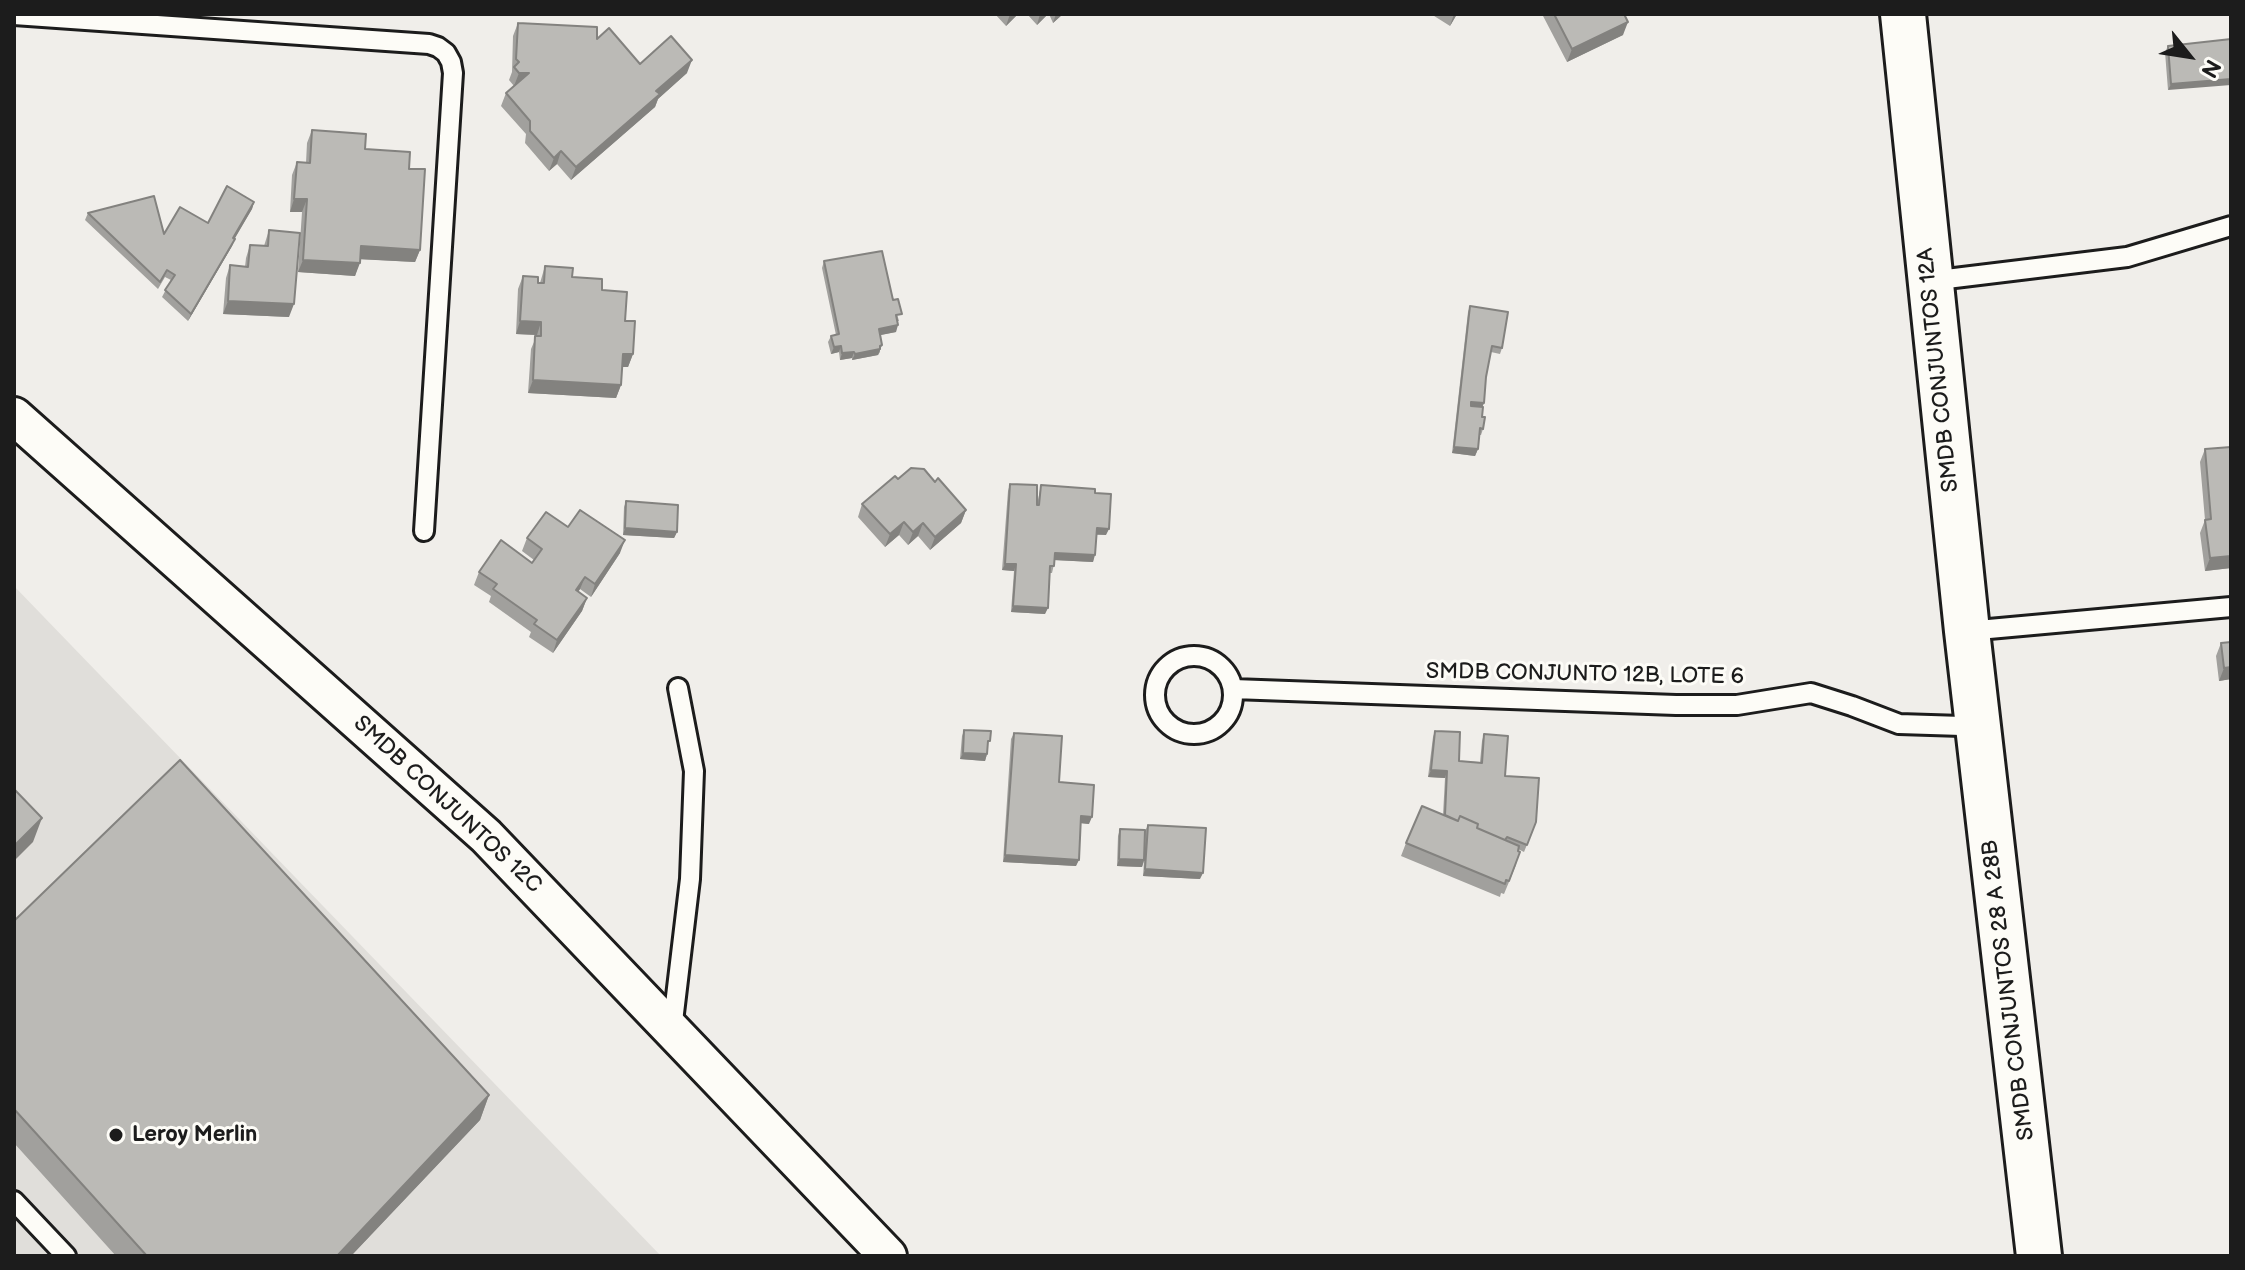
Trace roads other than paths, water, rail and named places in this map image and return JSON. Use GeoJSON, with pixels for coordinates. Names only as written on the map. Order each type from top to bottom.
{"type":"FeatureCollection","features":[{"type":"Feature","properties":{"kind":"street","name":"SMDB CONJUNTOS 12A"},"geometry":{"type":"LineString","coordinates":[[1903,14],[1978,725]]}},
{"type":"Feature","properties":{"kind":"street","name":"SMDB CONJUNTOS 12C"},"geometry":{"type":"LineString","coordinates":[[14,416],[486,836],[888,1256]]}},
{"type":"Feature","properties":{"kind":"street","name":"SMDB CONJUNTOS 28 A 28B"},"geometry":{"type":"LineString","coordinates":[[1978,725],[2039,1256]]}},
{"type":"Feature","properties":{"kind":"lane"},"geometry":{"type":"LineString","coordinates":[[14,15],[429,44],[446,53],[453,73],[424,531]]}},
{"type":"Feature","properties":{"kind":"lane"},"geometry":{"type":"LineString","coordinates":[[1930,281],[2127,257],[2231,226]]}},
{"type":"Feature","properties":{"kind":"lane"},"geometry":{"type":"LineString","coordinates":[[1967,631],[2231,607]]}},
{"type":"Feature","properties":{"kind":"lane"},"geometry":{"type":"LineString","coordinates":[[1198,655],[1222,666],[1233,689],[1233,703],[1228,715],[1208,732],[1182,732],[1170,726],[1156,704],[1158,679],[1165,669],[1186,656],[1198,655]]}},
{"type":"Feature","properties":{"kind":"lane"},"geometry":{"type":"LineString","coordinates":[[672,1030],[690,879],[694,771],[678,688]]}},
{"type":"Feature","properties":{"kind":"lane","name":"SMDB CONJUNTO 12B, LOTE 6"},"geometry":{"type":"LineString","coordinates":[[1233,689],[1676,705],[1737,705],[1811,693],[1899,724],[1978,725]]}},
{"type":"Feature","properties":{"kind":"lane"},"geometry":{"type":"LineString","coordinates":[[14,1201],[66,1256]]}},
{"type":"Feature","properties":{"kind":"place","name":"Leroy Merlin"},"geometry":{"type":"Point","coordinates":[116,1135]}}]}
